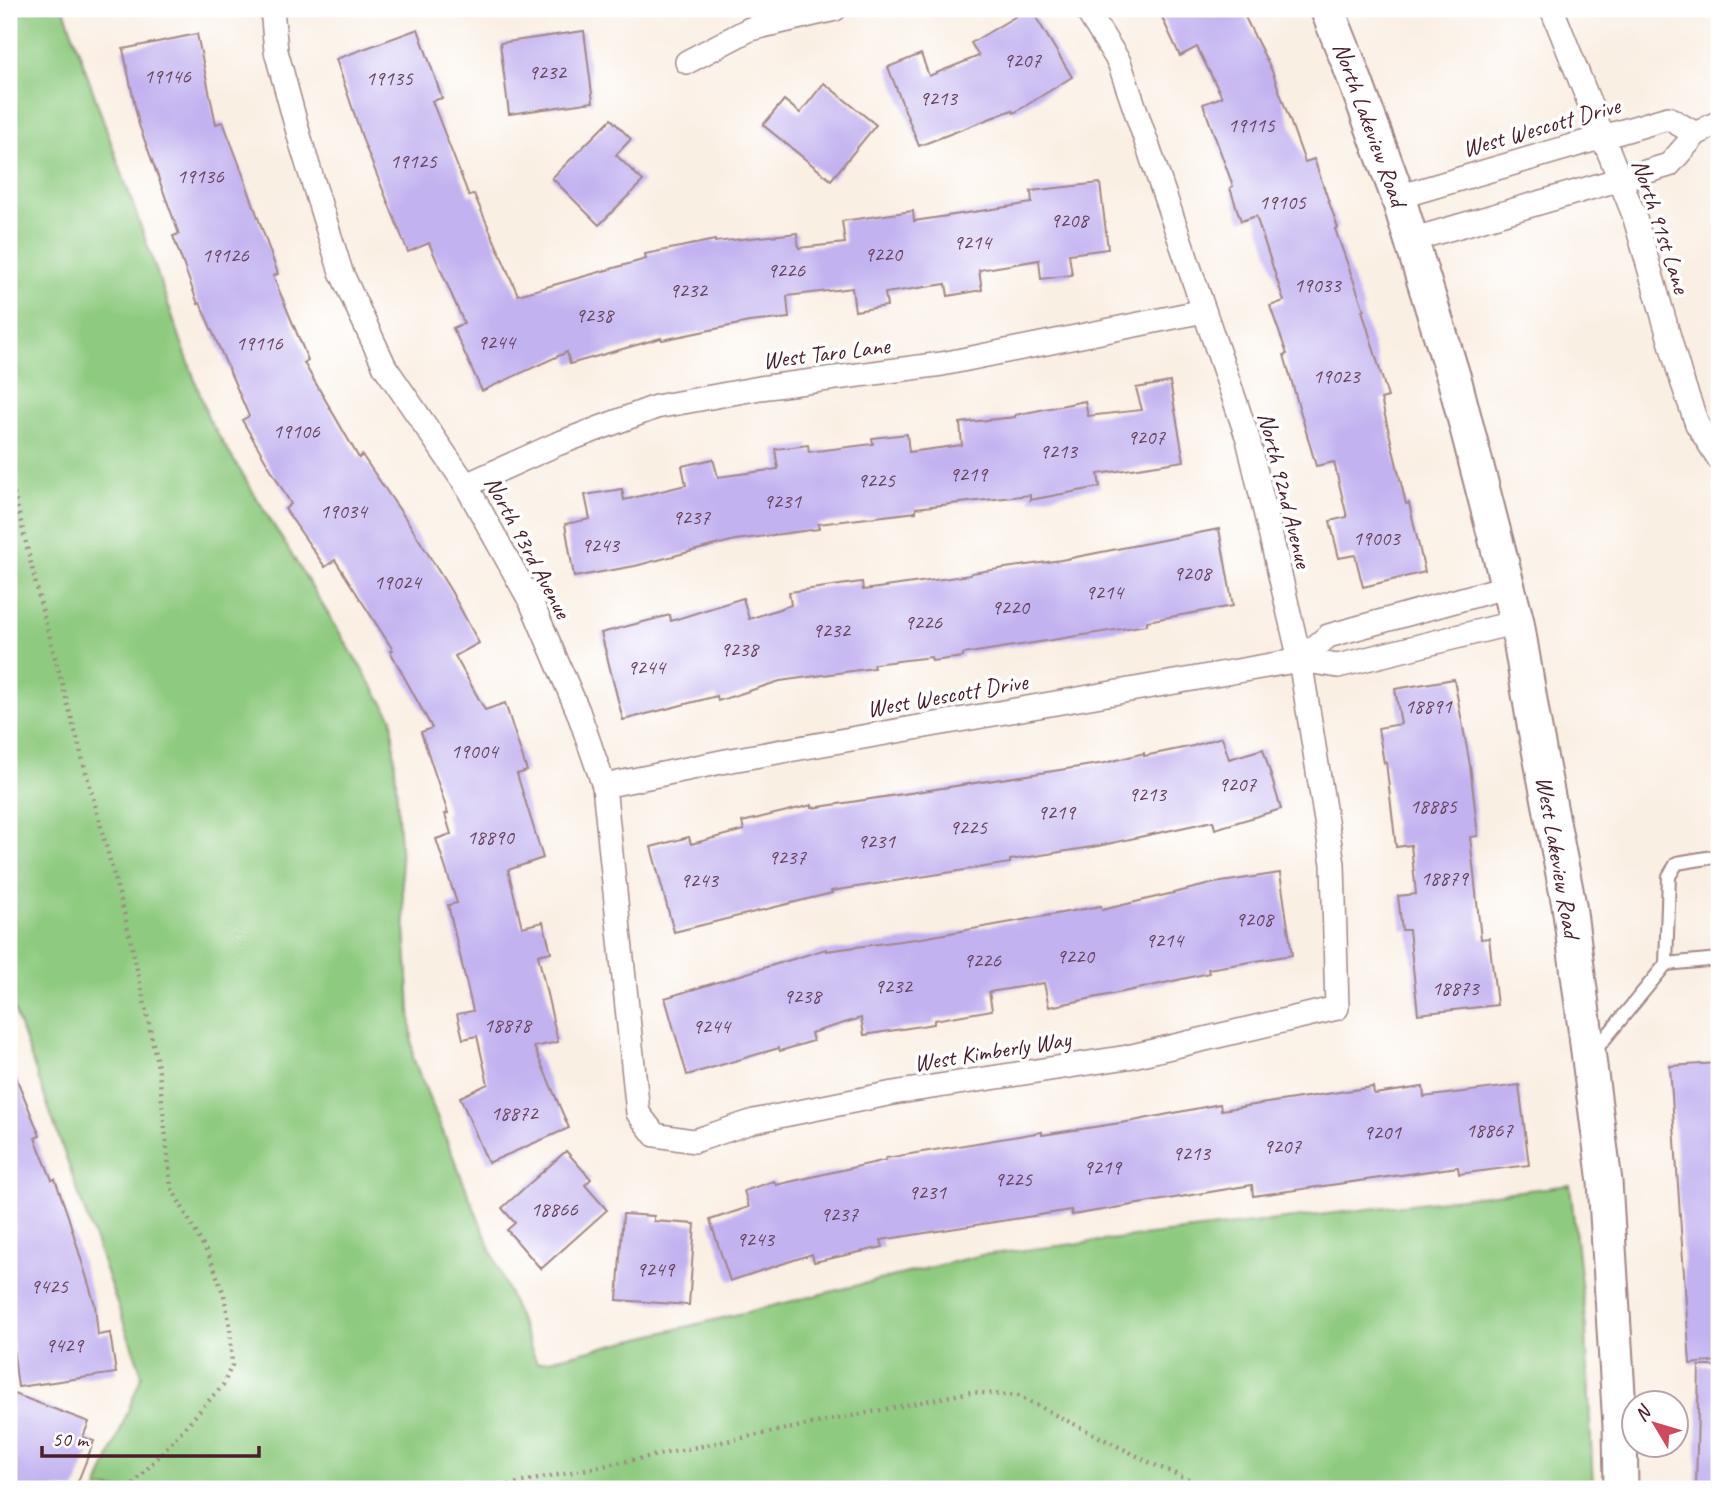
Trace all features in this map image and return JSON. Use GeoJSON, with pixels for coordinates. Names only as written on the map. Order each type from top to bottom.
{"type":"FeatureCollection","features":[{"type":"Feature","properties":{"kind":"street","name":"North 93rd Avenue"},"geometry":{"type":"LineString","coordinates":[[272,9],[276,51],[341,272],[385,367],[466,485],[532,604],[578,711],[604,786],[638,1113],[655,1135]]}},
{"type":"Feature","properties":{"kind":"street"},"geometry":{"type":"LineString","coordinates":[[687,62],[750,29],[835,9]]}},
{"type":"Feature","properties":{"kind":"street","name":"North 92nd Avenue"},"geometry":{"type":"LineString","coordinates":[[1086,9],[1119,62],[1248,439],[1300,660],[1334,864],[1337,1008]]}},
{"type":"Feature","properties":{"kind":"street","name":"North Lakeview Road"},"geometry":{"type":"LineString","coordinates":[[1326,9],[1398,197],[1410,240]]}},
{"type":"Feature","properties":{"kind":"street","name":"North 91st Lane"},"geometry":{"type":"LineString","coordinates":[[1552,9],[1634,215],[1680,375],[1697,424],[1719,459]]}},
{"type":"Feature","properties":{"kind":"street","name":"West Wescott Drive"},"geometry":{"type":"LineString","coordinates":[[1398,197],[1668,118],[1696,134]]}},
{"type":"Feature","properties":{"kind":"street"},"geometry":{"type":"LineString","coordinates":[[1410,240],[1669,165],[1696,134],[1719,122]]}},
{"type":"Feature","properties":{"kind":"street","name":"West Lakeview Road"},"geometry":{"type":"LineString","coordinates":[[1410,240],[1455,382],[1509,586],[1569,905],[1605,1182],[1620,1426],[1621,1489]]}},
{"type":"Feature","properties":{"kind":"street","name":"West Taro Lane"},"geometry":{"type":"LineString","coordinates":[[466,485],[557,444],[656,407],[760,388],[942,364],[1204,311]]}},
{"type":"Feature","properties":{"kind":"street"},"geometry":{"type":"LineString","coordinates":[[1300,660],[1328,636],[1509,586]]}},
{"type":"Feature","properties":{"kind":"street","name":"West Wescott Drive"},"geometry":{"type":"LineString","coordinates":[[604,786],[726,761],[1300,660],[1338,666],[1517,622]]}},
{"type":"Feature","properties":{"kind":"street","name":"West Kimberly Way"},"geometry":{"type":"LineString","coordinates":[[655,1135],[694,1141],[754,1121],[893,1093],[1128,1057],[1337,1008]]}},
{"type":"Feature","properties":{"kind":"lane"},"geometry":{"type":"LineString","coordinates":[[1588,1058],[1666,964],[1669,876],[1677,863],[1719,856]]}},
{"type":"Feature","properties":{"kind":"lane"},"geometry":{"type":"LineString","coordinates":[[1666,964],[1719,959]]}},
{"type":"Feature","properties":{"kind":"path"},"geometry":{"type":"LineString","coordinates":[[9,473],[140,982],[159,1072],[171,1187],[211,1260],[223,1295],[230,1328],[232,1365],[223,1385],[172,1438],[129,1489]]}},
{"type":"Feature","properties":{"kind":"path"},"geometry":{"type":"LineString","coordinates":[[488,1489],[971,1392],[1018,1396],[1157,1466],[1212,1489]]}},
{"type":"Feature","properties":{"kind":"green space"},"geometry":{"type":"Polygon","coordinates":[[[9,9],[64,9],[209,420],[392,718],[413,1058],[537,1363],[982,1255],[1570,1185],[1586,1328],[1593,1489],[97,1489],[142,1375],[9,995],[9,9]]]}},
{"type":"Feature","properties":{"kind":"building"},"geometry":{"type":"Polygon","coordinates":[[[1031,9],[1072,77],[1014,113],[1012,110],[919,146],[888,67],[921,54],[929,76],[979,56],[971,43],[1031,9]]]}},
{"type":"Feature","properties":{"kind":"building"},"geometry":{"type":"Polygon","coordinates":[[[1158,9],[1241,9],[1272,71],[1305,162],[1314,159],[1364,310],[1388,397],[1381,399],[1425,572],[1363,587],[1355,555],[1339,558],[1330,521],[1347,517],[1334,462],[1316,466],[1284,355],[1287,354],[1270,306],[1284,301],[1256,216],[1241,221],[1230,188],[1233,186],[1203,104],[1222,97],[1197,47],[1180,56],[1158,9]]]}},
{"type":"Feature","properties":{"kind":"building"},"geometry":{"type":"Polygon","coordinates":[[[418,29],[442,98],[432,101],[469,196],[474,194],[518,295],[646,259],[645,254],[715,240],[797,233],[799,248],[845,243],[842,221],[913,211],[914,221],[1032,203],[1031,191],[1100,183],[1108,249],[1069,254],[1072,275],[1041,279],[1039,260],[979,270],[982,290],[948,296],[946,284],[885,293],[887,306],[855,311],[852,288],[787,296],[789,318],[749,322],[662,340],[661,338],[570,364],[567,352],[482,391],[453,328],[464,323],[429,243],[408,252],[364,143],[336,59],[418,29]]]}},
{"type":"Feature","properties":{"kind":"building"},"geometry":{"type":"Polygon","coordinates":[[[584,31],[593,102],[509,114],[500,43],[584,31]]]}},
{"type":"Feature","properties":{"kind":"building"},"geometry":{"type":"Polygon","coordinates":[[[197,34],[216,124],[223,122],[238,161],[278,274],[273,276],[308,360],[304,363],[359,458],[362,455],[451,591],[479,643],[455,656],[485,710],[505,703],[527,771],[517,774],[543,858],[508,870],[522,927],[543,922],[551,952],[538,955],[558,1042],[534,1047],[569,1128],[488,1163],[460,1097],[488,1084],[477,1036],[463,1039],[457,1014],[473,1011],[448,905],[457,903],[436,839],[451,834],[445,814],[448,813],[421,732],[432,728],[390,651],[393,650],[335,560],[325,567],[285,509],[291,504],[242,420],[249,416],[200,303],[198,304],[173,236],[179,234],[139,125],[123,49],[197,34]]]}},
{"type":"Feature","properties":{"kind":"building"},"geometry":{"type":"Polygon","coordinates":[[[824,83],[876,125],[831,180],[763,125],[784,100],[800,113],[824,83]]]}},
{"type":"Feature","properties":{"kind":"building"},"geometry":{"type":"Polygon","coordinates":[[[611,119],[631,139],[616,155],[643,181],[599,225],[552,178],[611,119]]]}},
{"type":"Feature","properties":{"kind":"building"},"geometry":{"type":"Polygon","coordinates":[[[1170,382],[1184,461],[1098,474],[1100,487],[1030,500],[1030,495],[916,508],[916,512],[818,524],[819,529],[735,540],[635,566],[574,577],[565,524],[590,519],[585,495],[622,489],[624,500],[686,485],[682,466],[713,459],[718,477],[778,469],[775,449],[808,445],[809,452],[873,444],[872,438],[907,434],[909,452],[962,445],[960,423],[1015,417],[1085,401],[1088,416],[1142,410],[1136,388],[1170,382]]]}},
{"type":"Feature","properties":{"kind":"building"},"geometry":{"type":"Polygon","coordinates":[[[1219,529],[1233,606],[1147,621],[1147,625],[963,654],[963,657],[932,661],[931,657],[873,664],[874,668],[780,681],[718,701],[717,696],[623,720],[601,633],[670,615],[671,621],[743,598],[749,619],[791,605],[789,592],[862,582],[863,590],[971,575],[1219,529]]]}},
{"type":"Feature","properties":{"kind":"building"},"geometry":{"type":"Polygon","coordinates":[[[1454,679],[1470,765],[1478,836],[1470,837],[1481,939],[1489,938],[1497,1005],[1418,1014],[1409,930],[1402,930],[1398,896],[1416,894],[1411,845],[1396,847],[1386,762],[1384,763],[1378,728],[1401,724],[1395,689],[1454,679]]]}},
{"type":"Feature","properties":{"kind":"building"},"geometry":{"type":"Polygon","coordinates":[[[1222,737],[1229,759],[1263,749],[1281,809],[1215,829],[1213,821],[1098,846],[1010,860],[1010,863],[831,891],[832,893],[674,932],[651,847],[689,837],[691,844],[744,830],[742,822],[812,805],[812,808],[1105,763],[1144,753],[1144,756],[1193,746],[1222,737]]]}},
{"type":"Feature","properties":{"kind":"building"},"geometry":{"type":"Polygon","coordinates":[[[1280,873],[1292,955],[1208,969],[1209,973],[1049,1007],[1044,983],[989,992],[992,1010],[934,1020],[934,1024],[864,1035],[861,1018],[811,1033],[813,1041],[687,1075],[665,998],[826,949],[922,938],[1101,906],[1102,910],[1215,883],[1280,873]]]}},
{"type":"Feature","properties":{"kind":"building"},"geometry":{"type":"Polygon","coordinates":[[[9,1060],[40,1136],[35,1138],[52,1180],[55,1179],[68,1216],[95,1305],[98,1335],[110,1333],[116,1373],[18,1387],[9,1315],[9,1060]]]}},
{"type":"Feature","properties":{"kind":"building"},"geometry":{"type":"Polygon","coordinates":[[[1719,1063],[1719,1361],[1690,1364],[1670,1066],[1719,1063]]]}},
{"type":"Feature","properties":{"kind":"building"},"geometry":{"type":"Polygon","coordinates":[[[1519,1085],[1529,1165],[1459,1174],[1458,1167],[1253,1196],[1252,1185],[1072,1215],[1071,1210],[881,1240],[883,1247],[814,1262],[812,1254],[730,1281],[710,1220],[749,1207],[744,1191],[774,1181],[776,1185],[886,1158],[1042,1132],[1042,1135],[1133,1121],[1220,1104],[1221,1110],[1373,1087],[1374,1094],[1423,1087],[1424,1097],[1519,1085]]]}},
{"type":"Feature","properties":{"kind":"building"},"geometry":{"type":"Polygon","coordinates":[[[566,1151],[591,1179],[585,1185],[607,1210],[541,1269],[507,1230],[515,1223],[502,1208],[566,1151]]]}},
{"type":"Feature","properties":{"kind":"building"},"geometry":{"type":"Polygon","coordinates":[[[623,1214],[654,1216],[654,1221],[695,1224],[689,1305],[617,1300],[623,1214]]]}},
{"type":"Feature","properties":{"kind":"building"},"geometry":{"type":"Polygon","coordinates":[[[1699,1366],[1719,1366],[1719,1489],[1696,1489],[1699,1366]]]}},
{"type":"Feature","properties":{"kind":"building"},"geometry":{"type":"Polygon","coordinates":[[[9,1392],[89,1422],[83,1437],[94,1441],[75,1489],[9,1489],[9,1392]]]}}]}
